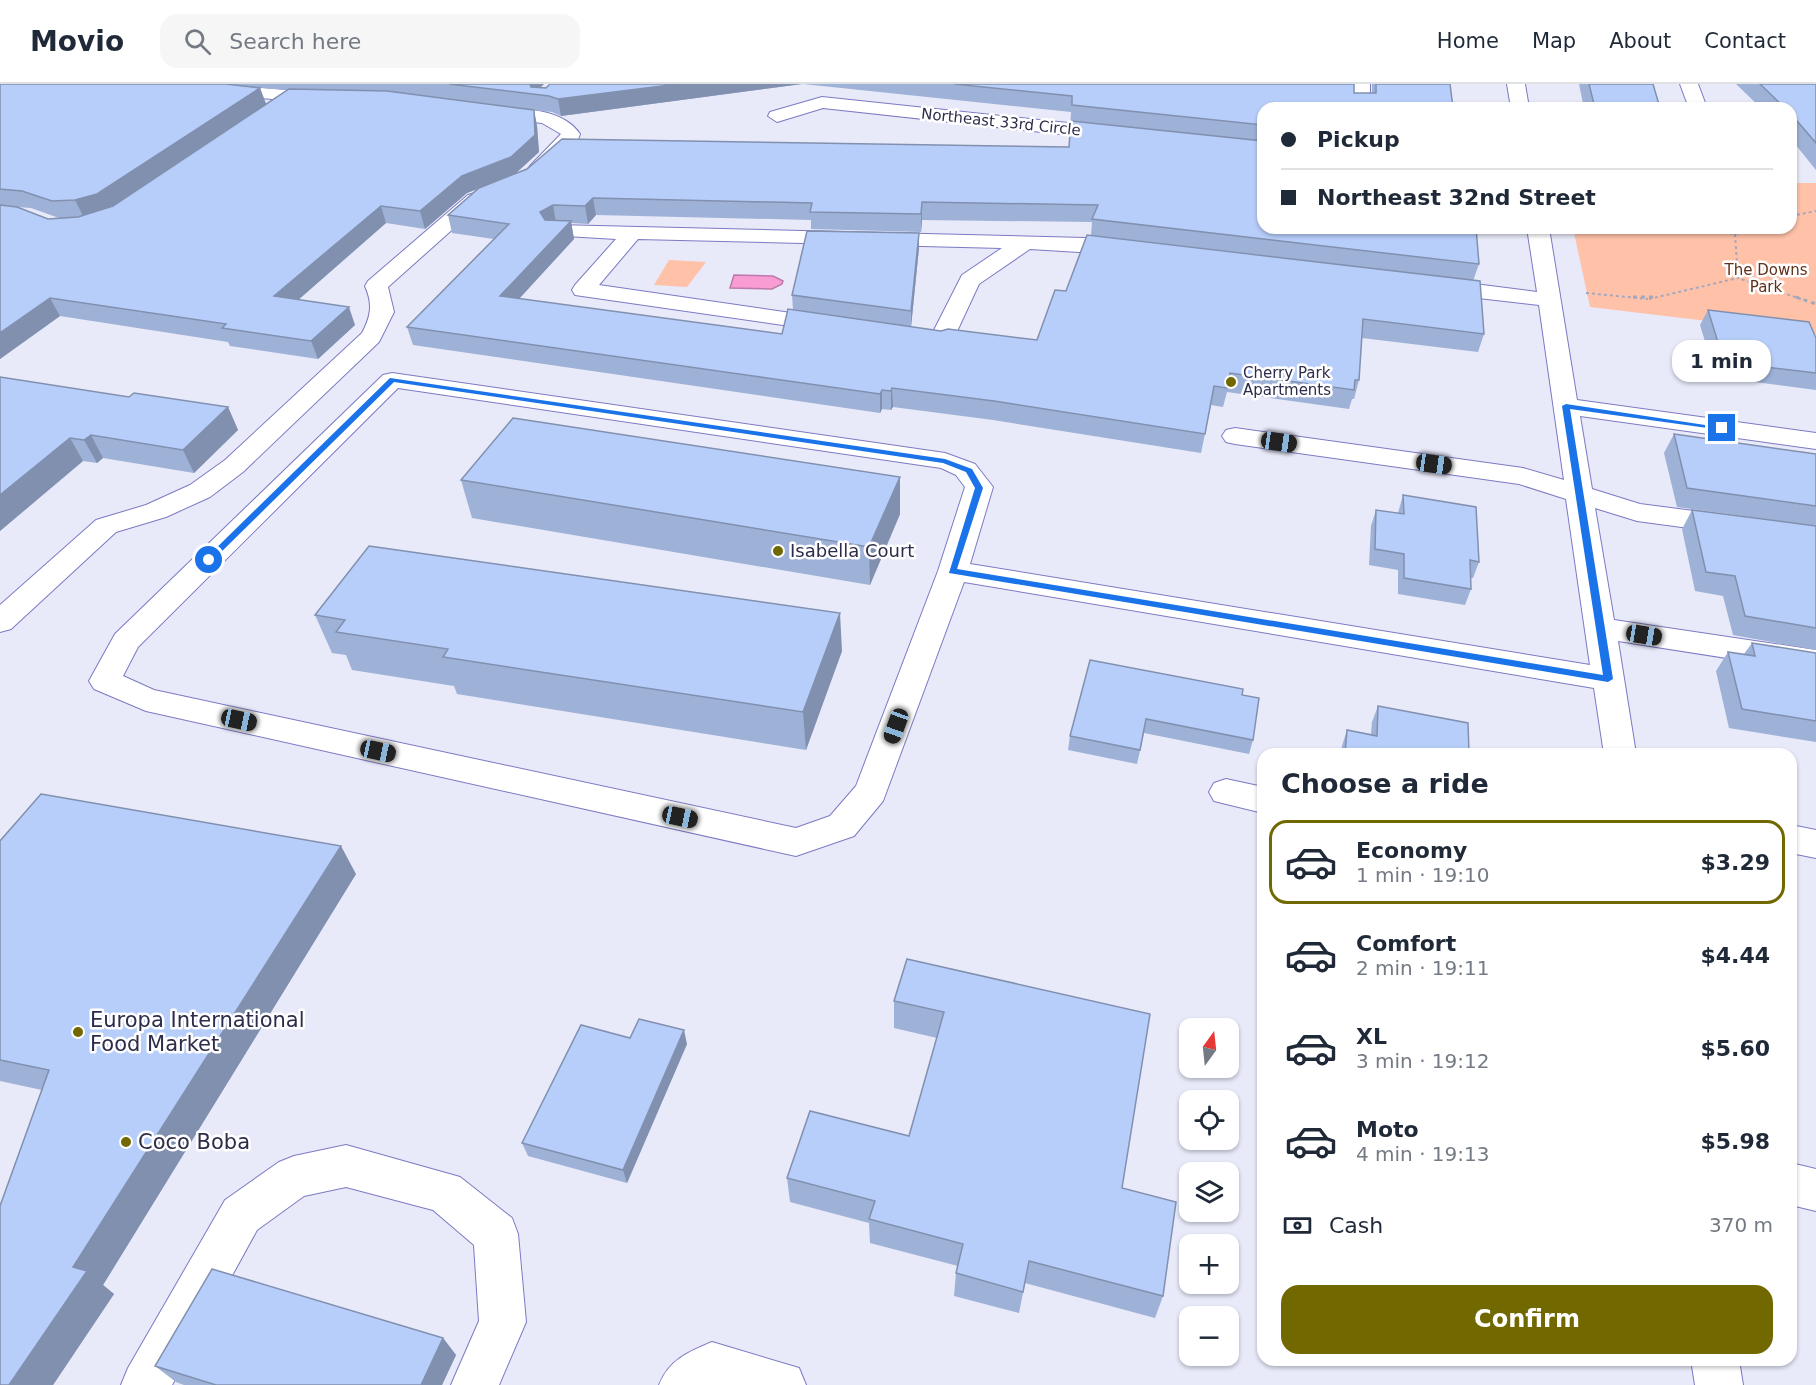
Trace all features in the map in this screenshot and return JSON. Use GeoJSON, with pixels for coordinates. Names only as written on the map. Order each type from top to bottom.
{"type":"FeatureCollection","features":[{"type":"Feature","properties":{"kind":"street"},"geometry":{"type":"LineString","coordinates":[[151,84],[290,98],[347,99]]}},
{"type":"Feature","properties":{"kind":"street"},"geometry":{"type":"LineString","coordinates":[[1361,84],[1361,102]]}},
{"type":"Feature","properties":{"kind":"street"},"geometry":{"type":"LineString","coordinates":[[1516,84],[1519,102]]}},
{"type":"Feature","properties":{"kind":"street"},"geometry":{"type":"LineString","coordinates":[[1689,84],[1696,102]]}},
{"type":"Feature","properties":{"kind":"street"},"geometry":{"type":"LineString","coordinates":[[271,111],[290,98]]}},
{"type":"Feature","properties":{"kind":"street","name":"Northeast 33rd Circle"},"geometry":{"type":"LineString","coordinates":[[777,116],[822,102],[1132,136]]}},
{"type":"Feature","properties":{"kind":"street"},"geometry":{"type":"LineString","coordinates":[[0,622],[106,526],[173,503],[200,491],[234,466],[370,337],[382,318],[384,301],[376,286],[475,199],[512,185],[539,168],[569,140],[571,134],[568,128],[552,120],[472,110]]}},
{"type":"Feature","properties":{"kind":"street"},"geometry":{"type":"LineString","coordinates":[[556,231],[1085,244],[1155,252]]}},
{"type":"Feature","properties":{"kind":"street"},"geometry":{"type":"LineString","coordinates":[[632,233],[583,290],[848,327]]}},
{"type":"Feature","properties":{"kind":"street"},"geometry":{"type":"LineString","coordinates":[[1539,234],[1619,748]]}},
{"type":"Feature","properties":{"kind":"street"},"geometry":{"type":"LineString","coordinates":[[883,332],[941,340],[970,280],[1025,242]]}},
{"type":"Feature","properties":{"kind":"street"},"geometry":{"type":"LineString","coordinates":[[1410,283],[1549,294]]}},
{"type":"Feature","properties":{"kind":"street"},"geometry":{"type":"LineString","coordinates":[[392,380],[958,465],[969,471],[979,488],[952,571],[871,792],[842,826],[796,842],[146,700],[105,681],[126,641],[392,380]]}},
{"type":"Feature","properties":{"kind":"street"},"geometry":{"type":"LineString","coordinates":[[1566,406],[1816,441]]}},
{"type":"Feature","properties":{"kind":"street"},"geometry":{"type":"LineString","coordinates":[[1235,436],[1523,476],[1636,512],[1816,536]]}},
{"type":"Feature","properties":{"kind":"street"},"geometry":{"type":"LineString","coordinates":[[952,571],[1608,679]]}},
{"type":"Feature","properties":{"kind":"street"},"geometry":{"type":"LineString","coordinates":[[1600,628],[1816,662]]}},
{"type":"Feature","properties":{"kind":"street"},"geometry":{"type":"LineString","coordinates":[[1226,792],[1257,799]]}},
{"type":"Feature","properties":{"kind":"street"},"geometry":{"type":"LineString","coordinates":[[1797,840],[1816,844]]}},
{"type":"Feature","properties":{"kind":"street"},"geometry":{"type":"LineString","coordinates":[[145,1385],[241,1215],[294,1177],[346,1166],[445,1192],[496,1234],[503,1322],[474,1385]]}},
{"type":"Feature","properties":{"kind":"street"},"geometry":{"type":"LineString","coordinates":[[1797,1185],[1816,1190]]}},
{"type":"Feature","properties":{"kind":"street"},"geometry":{"type":"LineString","coordinates":[[683,1385],[712,1366],[782,1385]]}},
{"type":"Feature","properties":{"kind":"street"},"geometry":{"type":"LineString","coordinates":[[1716,1366],[1719,1385]]}},
{"type":"Feature","properties":{"kind":"path"},"geometry":{"type":"LineString","coordinates":[[1797,215],[1816,211]]}},
{"type":"Feature","properties":{"kind":"path"},"geometry":{"type":"LineString","coordinates":[[1735,234],[1738,278]]}},
{"type":"Feature","properties":{"kind":"path"},"geometry":{"type":"LineString","coordinates":[[1549,294],[1649,299],[1738,278],[1816,304]]}},
{"type":"Feature","properties":{"kind":"green space","name":"The Downs Park"},"geometry":{"type":"Polygon","coordinates":[[[1797,183],[1816,183],[1816,334],[1590,307],[1574,234],[1797,234],[1797,183]]]}},
{"type":"Feature","properties":{"kind":"green space"},"geometry":{"type":"Polygon","coordinates":[[[669,260],[706,262],[687,287],[654,285],[669,260]]]}},
{"type":"Feature","properties":{"kind":"shaded area"},"geometry":{"type":"Polygon","coordinates":[[[734,275],[773,276],[783,281],[782,284],[772,289],[730,288],[734,275]]]}},
{"type":"Feature","properties":{"kind":"building"},"geometry":{"type":"Polygon","coordinates":[[[0,84],[226,84],[260,88],[97,194],[75,200],[52,201],[22,191],[0,189],[0,84]]]}},
{"type":"Feature","properties":{"kind":"building"},"geometry":{"type":"Polygon","coordinates":[[[449,84],[530,84],[531,87],[546,88],[550,84],[678,84],[558,99],[449,84]]]}},
{"type":"Feature","properties":{"kind":"building"},"geometry":{"type":"Polygon","coordinates":[[[954,84],[1354,84],[1354,93],[1376,93],[1376,84],[1450,84],[1452,102],[1257,102],[1257,124],[1072,105],[1072,96],[954,84]]]}},
{"type":"Feature","properties":{"kind":"building"},"geometry":{"type":"Polygon","coordinates":[[[1589,84],[1653,84],[1658,102],[1594,102],[1589,84]]]}},
{"type":"Feature","properties":{"kind":"building"},"geometry":{"type":"Polygon","coordinates":[[[1760,84],[1816,84],[1816,143],[1797,121],[1797,102],[1779,102],[1760,84]]]}},
{"type":"Feature","properties":{"kind":"building"},"geometry":{"type":"Polygon","coordinates":[[[289,89],[387,91],[534,110],[535,135],[511,157],[462,176],[420,211],[381,206],[274,296],[349,307],[311,341],[222,328],[226,324],[50,298],[0,333],[0,205],[17,207],[48,219],[78,217],[113,206],[289,89]]]}},
{"type":"Feature","properties":{"kind":"building"},"geometry":{"type":"Polygon","coordinates":[[[1071,121],[1257,140],[1257,234],[1476,234],[1479,264],[1092,219],[1098,205],[922,202],[921,214],[810,212],[812,203],[593,198],[585,206],[553,205],[540,212],[545,220],[571,221],[500,296],[782,334],[788,309],[941,331],[948,329],[1037,340],[1055,290],[1066,291],[1087,235],[1480,281],[1484,334],[1363,319],[1359,380],[1355,380],[1354,390],[1230,373],[1227,388],[1214,386],[1205,434],[994,401],[892,388],[891,391],[882,390],[880,394],[407,327],[509,224],[448,215],[479,188],[527,169],[562,139],[1069,147],[1071,121]]]}},
{"type":"Feature","properties":{"kind":"building"},"geometry":{"type":"Polygon","coordinates":[[[807,231],[919,233],[911,311],[792,295],[807,231]]]}},
{"type":"Feature","properties":{"kind":"building"},"geometry":{"type":"Polygon","coordinates":[[[1708,310],[1809,322],[1816,338],[1816,373],[1724,362],[1708,310]]]}},
{"type":"Feature","properties":{"kind":"building"},"geometry":{"type":"Polygon","coordinates":[[[0,377],[129,397],[134,393],[228,407],[183,450],[91,435],[84,440],[70,438],[0,495],[0,377]]]}},
{"type":"Feature","properties":{"kind":"building"},"geometry":{"type":"Polygon","coordinates":[[[513,418],[900,477],[869,547],[461,480],[513,418]]]}},
{"type":"Feature","properties":{"kind":"building"},"geometry":{"type":"Polygon","coordinates":[[[1674,434],[1816,454],[1816,506],[1687,488],[1674,434]]]}},
{"type":"Feature","properties":{"kind":"building"},"geometry":{"type":"Polygon","coordinates":[[[1403,495],[1476,507],[1479,562],[1470,560],[1471,589],[1404,578],[1404,554],[1375,549],[1376,510],[1404,514],[1403,495]]]}},
{"type":"Feature","properties":{"kind":"building"},"geometry":{"type":"Polygon","coordinates":[[[1692,510],[1816,526],[1816,628],[1745,616],[1735,576],[1706,572],[1692,510]]]}},
{"type":"Feature","properties":{"kind":"building"},"geometry":{"type":"Polygon","coordinates":[[[369,546],[840,613],[803,712],[443,657],[448,649],[336,632],[345,620],[315,615],[369,546]]]}},
{"type":"Feature","properties":{"kind":"building"},"geometry":{"type":"Polygon","coordinates":[[[1752,643],[1816,653],[1816,721],[1742,709],[1728,652],[1755,656],[1752,643]]]}},
{"type":"Feature","properties":{"kind":"building"},"geometry":{"type":"Polygon","coordinates":[[[1090,660],[1243,689],[1242,695],[1259,698],[1253,740],[1146,719],[1140,750],[1070,736],[1090,660]]]}},
{"type":"Feature","properties":{"kind":"building"},"geometry":{"type":"Polygon","coordinates":[[[1378,706],[1468,723],[1469,748],[1346,748],[1347,730],[1377,736],[1378,706]]]}},
{"type":"Feature","properties":{"kind":"building"},"geometry":{"type":"Polygon","coordinates":[[[41,794],[341,846],[73,1267],[87,1271],[9,1385],[0,1385],[0,1206],[49,1070],[0,1060],[0,841],[41,794]]]}},
{"type":"Feature","properties":{"kind":"building"},"geometry":{"type":"Polygon","coordinates":[[[907,959],[1150,1014],[1122,1188],[1176,1202],[1163,1296],[1029,1261],[1023,1292],[956,1273],[963,1244],[869,1219],[875,1201],[787,1178],[810,1111],[909,1136],[944,1012],[894,1001],[907,959]]]}},
{"type":"Feature","properties":{"kind":"building"},"geometry":{"type":"Polygon","coordinates":[[[639,1019],[684,1030],[623,1170],[522,1143],[581,1025],[630,1038],[639,1019]]]}},
{"type":"Feature","properties":{"kind":"building"},"geometry":{"type":"Polygon","coordinates":[[[212,1269],[443,1338],[421,1385],[216,1385],[155,1366],[212,1269]]]}},
{"type":"Feature","properties":{"kind":"place","name":"Cherry Park Apartments"},"geometry":{"type":"Point","coordinates":[1231,382]}},
{"type":"Feature","properties":{"kind":"place","name":"Isabella Court"},"geometry":{"type":"Point","coordinates":[778,551]}},
{"type":"Feature","properties":{"kind":"place","name":"Europa International Food Market"},"geometry":{"type":"Point","coordinates":[78,1032]}},
{"type":"Feature","properties":{"kind":"place","name":"Coco Boba"},"geometry":{"type":"Point","coordinates":[126,1142]}},
{"type":"Feature","properties":{"kind":"route"},"geometry":{"type":"LineString","coordinates":[[209,560],[392,380],[945,461],[969,471],[976,479],[979,488],[952,571],[1608,679],[1566,406],[1722,428]]}}]}
